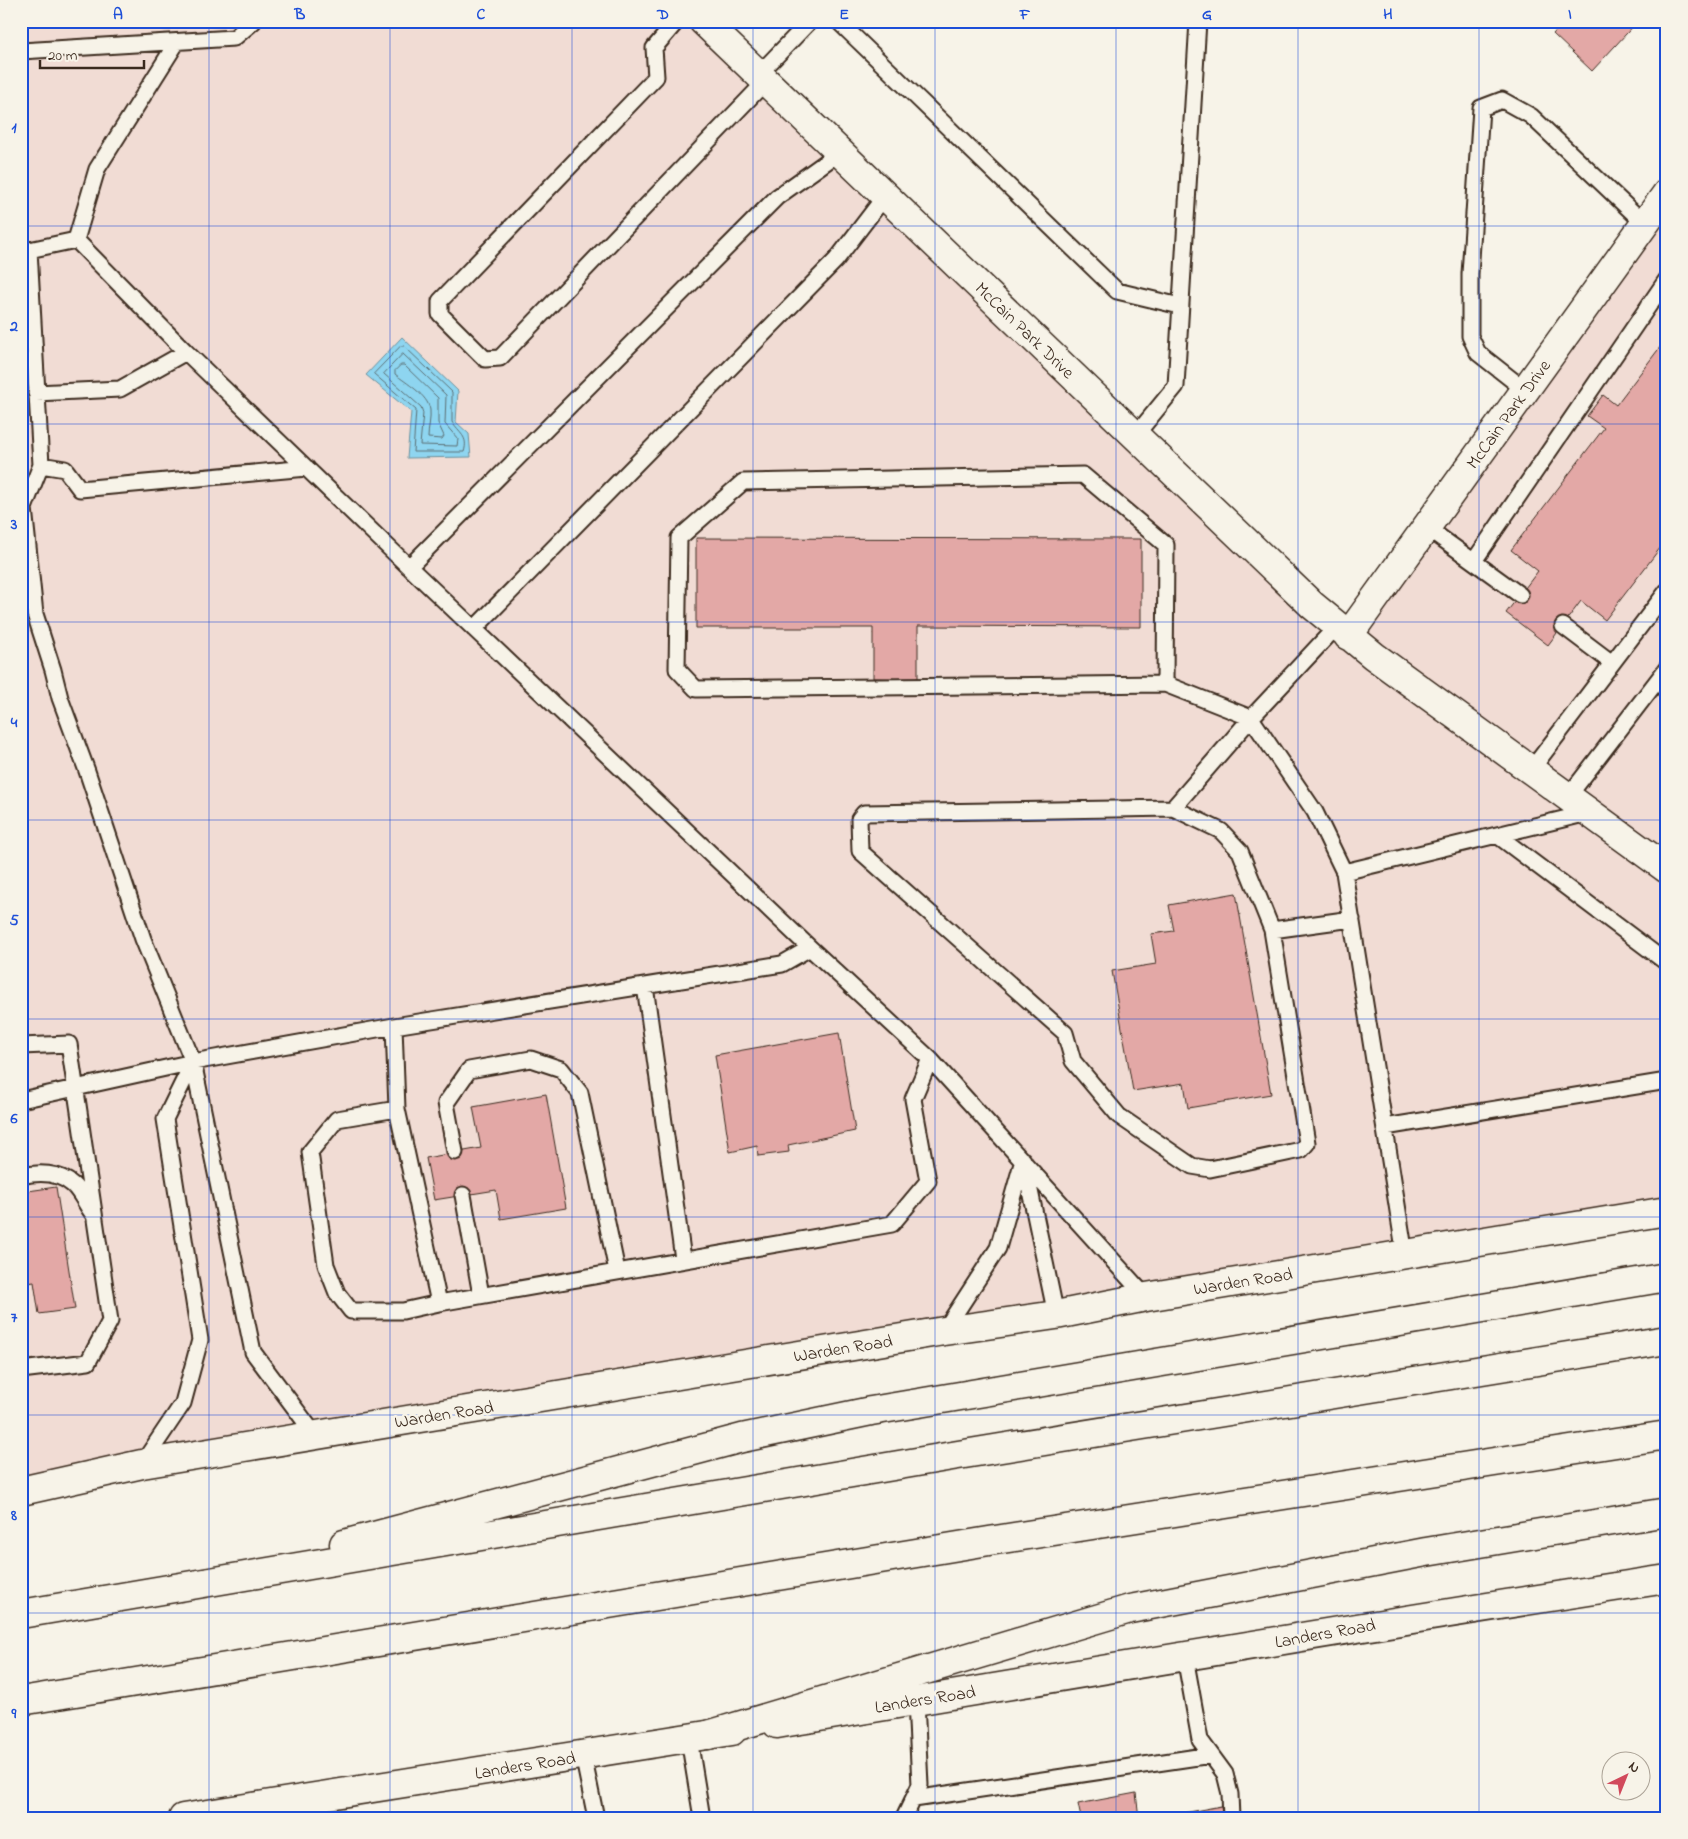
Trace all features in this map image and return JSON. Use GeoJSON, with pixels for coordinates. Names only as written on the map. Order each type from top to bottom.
{"type":"FeatureCollection","features":[{"type":"Feature","properties":{"kind":"main road","name":"McCain Park Drive"},"geometry":{"type":"LineString","coordinates":[[703,21],[1312,605],[1374,656],[1667,869]]}},
{"type":"Feature","properties":{"kind":"main road","name":"McCain Park Drive"},"geometry":{"type":"LineString","coordinates":[[1343,631],[1426,527],[1667,193]]}},
{"type":"Feature","properties":{"kind":"main road","name":"Warden Road"},"geometry":{"type":"LineString","coordinates":[[21,1491],[142,1464],[944,1331],[1056,1315],[1146,1297],[1667,1211]]}},
{"type":"Feature","properties":{"kind":"main road"},"geometry":{"type":"LineString","coordinates":[[174,1589],[742,1438],[862,1412],[1667,1277]]}},
{"type":"Feature","properties":{"kind":"main road"},"geometry":{"type":"LineString","coordinates":[[21,1614],[958,1455],[1667,1340]]}},
{"type":"Feature","properties":{"kind":"main road"},"geometry":{"type":"LineString","coordinates":[[21,1701],[988,1541],[1667,1435]]}},
{"type":"Feature","properties":{"kind":"main road"},"geometry":{"type":"LineString","coordinates":[[698,1737],[1130,1609],[1426,1552],[1667,1512]]}},
{"type":"Feature","properties":{"kind":"main road","name":"Landers Road"},"geometry":{"type":"LineString","coordinates":[[183,1818],[698,1737],[1397,1620],[1667,1579]]}},
{"type":"Feature","properties":{"kind":"lane"},"geometry":{"type":"LineString","coordinates":[[21,50],[234,38],[254,21]]}},
{"type":"Feature","properties":{"kind":"lane"},"geometry":{"type":"LineString","coordinates":[[677,21],[654,48],[656,78],[440,301],[440,314],[485,360],[500,358],[762,77],[810,21]]}},
{"type":"Feature","properties":{"kind":"lane"},"geometry":{"type":"LineString","coordinates":[[838,21],[1117,292],[1180,306]]}},
{"type":"Feature","properties":{"kind":"lane"},"geometry":{"type":"LineString","coordinates":[[1135,436],[1176,386],[1198,21]]}},
{"type":"Feature","properties":{"kind":"lane"},"geometry":{"type":"LineString","coordinates":[[76,240],[97,169],[177,42]]}},
{"type":"Feature","properties":{"kind":"lane"},"geometry":{"type":"LineString","coordinates":[[1525,390],[1478,353],[1470,336],[1470,274],[1481,108],[1502,100],[1531,116],[1645,224]]}},
{"type":"Feature","properties":{"kind":"lane"},"geometry":{"type":"LineString","coordinates":[[409,567],[777,197],[840,152]]}},
{"type":"Feature","properties":{"kind":"lane"},"geometry":{"type":"LineString","coordinates":[[474,630],[836,260],[885,196]]}},
{"type":"Feature","properties":{"kind":"lane"},"geometry":{"type":"LineString","coordinates":[[76,240],[186,352],[474,630],[930,1059],[1146,1297]]}},
{"type":"Feature","properties":{"kind":"lane"},"geometry":{"type":"LineString","coordinates":[[76,240],[29,250],[41,466],[23,508],[35,614],[60,698],[87,771],[143,940],[193,1062],[253,1352],[315,1436]]}},
{"type":"Feature","properties":{"kind":"lane"},"geometry":{"type":"LineString","coordinates":[[1474,561],[1667,278]]}},
{"type":"Feature","properties":{"kind":"lane"},"geometry":{"type":"LineString","coordinates":[[36,393],[120,389],[186,352]]}},
{"type":"Feature","properties":{"kind":"lane"},"geometry":{"type":"LineString","coordinates":[[41,466],[65,469],[80,489],[307,468]]}},
{"type":"Feature","properties":{"kind":"lane"},"geometry":{"type":"LineString","coordinates":[[1165,684],[1166,545],[1083,474],[743,482],[679,538],[677,669],[696,689],[1165,684],[1251,718],[1316,812],[1344,872],[1405,1254]]}},
{"type":"Feature","properties":{"kind":"lane"},"geometry":{"type":"LineString","coordinates":[[1426,527],[1520,595]]}},
{"type":"Feature","properties":{"kind":"lane"},"geometry":{"type":"LineString","coordinates":[[1530,770],[1667,590]]}},
{"type":"Feature","properties":{"kind":"lane"},"geometry":{"type":"LineString","coordinates":[[1563,626],[1612,663]]}},
{"type":"Feature","properties":{"kind":"lane"},"geometry":{"type":"LineString","coordinates":[[1173,808],[1251,718],[1343,631]]}},
{"type":"Feature","properties":{"kind":"lane"},"geometry":{"type":"LineString","coordinates":[[1344,872],[1497,835],[1577,805],[1667,668]]}},
{"type":"Feature","properties":{"kind":"lane"},"geometry":{"type":"LineString","coordinates":[[1173,808],[1221,831],[1240,851],[1272,930],[1307,1143],[1302,1150],[1210,1169],[1192,1166],[1119,1116],[1073,1061],[1065,1033],[860,851],[859,819],[864,813],[1173,808]]}},
{"type":"Feature","properties":{"kind":"lane"},"geometry":{"type":"LineString","coordinates":[[1497,835],[1667,963]]}},
{"type":"Feature","properties":{"kind":"lane"},"geometry":{"type":"LineString","coordinates":[[1272,930],[1352,919]]}},
{"type":"Feature","properties":{"kind":"lane"},"geometry":{"type":"LineString","coordinates":[[21,1100],[193,1062],[394,1026],[782,964],[810,948]]}},
{"type":"Feature","properties":{"kind":"lane"},"geometry":{"type":"LineString","coordinates":[[645,986],[683,1259]]}},
{"type":"Feature","properties":{"kind":"lane"},"geometry":{"type":"LineString","coordinates":[[394,1026],[398,1109],[439,1303]]}},
{"type":"Feature","properties":{"kind":"lane"},"geometry":{"type":"LineString","coordinates":[[21,1046],[69,1044],[110,1321],[88,1362],[21,1370]]}},
{"type":"Feature","properties":{"kind":"lane"},"geometry":{"type":"LineString","coordinates":[[455,1152],[446,1103],[469,1070],[531,1059],[561,1069],[580,1093],[617,1271]]}},
{"type":"Feature","properties":{"kind":"lane"},"geometry":{"type":"LineString","coordinates":[[398,1109],[337,1119],[310,1152],[326,1265],[337,1293],[351,1311],[403,1312],[481,1295],[892,1224],[928,1181],[913,1099],[930,1059]]}},
{"type":"Feature","properties":{"kind":"lane"},"geometry":{"type":"LineString","coordinates":[[142,1464],[183,1403],[200,1340],[165,1119],[193,1062]]}},
{"type":"Feature","properties":{"kind":"lane"},"geometry":{"type":"LineString","coordinates":[[1385,1127],[1667,1081]]}},
{"type":"Feature","properties":{"kind":"lane"},"geometry":{"type":"LineString","coordinates":[[1023,1160],[1056,1315]]}},
{"type":"Feature","properties":{"kind":"lane"},"geometry":{"type":"LineString","coordinates":[[944,1331],[998,1248],[1023,1160]]}},
{"type":"Feature","properties":{"kind":"lane"},"geometry":{"type":"LineString","coordinates":[[21,1176],[36,1172],[55,1175],[73,1184],[95,1217]]}},
{"type":"Feature","properties":{"kind":"lane"},"geometry":{"type":"LineString","coordinates":[[463,1195],[481,1295]]}},
{"type":"Feature","properties":{"kind":"lane"},"geometry":{"type":"LineString","coordinates":[[1184,1656],[1200,1740],[1225,1774],[1230,1794],[1231,1818]]}},
{"type":"Feature","properties":{"kind":"lane"},"geometry":{"type":"LineString","coordinates":[[904,1818],[920,1785],[916,1701]]}},
{"type":"Feature","properties":{"kind":"lane"},"geometry":{"type":"LineString","coordinates":[[698,1737],[702,1818]]}},
{"type":"Feature","properties":{"kind":"lane"},"geometry":{"type":"LineString","coordinates":[[583,1755],[596,1818]]}},
{"type":"Feature","properties":{"kind":"lane"},"geometry":{"type":"LineString","coordinates":[[914,1799],[1211,1755]]}},
{"type":"Feature","properties":{"kind":"shaded area"},"geometry":{"type":"Polygon","coordinates":[[[21,21],[707,21],[1348,635],[1667,191],[1667,1212],[21,1491],[21,21]]]}},
{"type":"Feature","properties":{"kind":"water"},"geometry":{"type":"Polygon","coordinates":[[[402,337],[458,391],[456,422],[469,434],[471,457],[407,458],[411,412],[366,375],[402,337]]]}},
{"type":"Feature","properties":{"kind":"building"},"geometry":{"type":"Polygon","coordinates":[[[1561,21],[1638,21],[1592,71],[1553,34],[1563,23],[1561,21]]]}},
{"type":"Feature","properties":{"kind":"building"},"geometry":{"type":"Polygon","coordinates":[[[1667,338],[1667,539],[1605,620],[1581,601],[1548,645],[1506,613],[1538,571],[1511,550],[1604,428],[1587,416],[1603,395],[1616,405],[1667,338]]]}},
{"type":"Feature","properties":{"kind":"building"},"geometry":{"type":"Polygon","coordinates":[[[696,538],[1141,539],[1141,627],[918,626],[918,679],[873,678],[873,628],[696,628],[696,538]]]}},
{"type":"Feature","properties":{"kind":"building"},"geometry":{"type":"Polygon","coordinates":[[[1236,893],[1271,1094],[1188,1108],[1184,1083],[1133,1091],[1112,971],[1156,964],[1151,934],[1174,931],[1169,905],[1236,893]]]}},
{"type":"Feature","properties":{"kind":"building"},"geometry":{"type":"Polygon","coordinates":[[[839,1033],[855,1131],[788,1145],[789,1152],[758,1156],[757,1146],[730,1152],[715,1055],[839,1033]]]}},
{"type":"Feature","properties":{"kind":"building"},"geometry":{"type":"Polygon","coordinates":[[[546,1094],[566,1208],[501,1219],[496,1190],[434,1200],[426,1158],[481,1148],[473,1107],[546,1094]]]}},
{"type":"Feature","properties":{"kind":"building"},"geometry":{"type":"Polygon","coordinates":[[[56,1187],[75,1309],[39,1314],[34,1282],[21,1284],[21,1192],[56,1187]]]}},
{"type":"Feature","properties":{"kind":"building"},"geometry":{"type":"Polygon","coordinates":[[[1136,1793],[1139,1818],[1081,1818],[1078,1804],[1136,1793]]]}},
{"type":"Feature","properties":{"kind":"building"},"geometry":{"type":"Polygon","coordinates":[[[1221,1806],[1223,1818],[1157,1818],[1221,1806]]]}}]}
